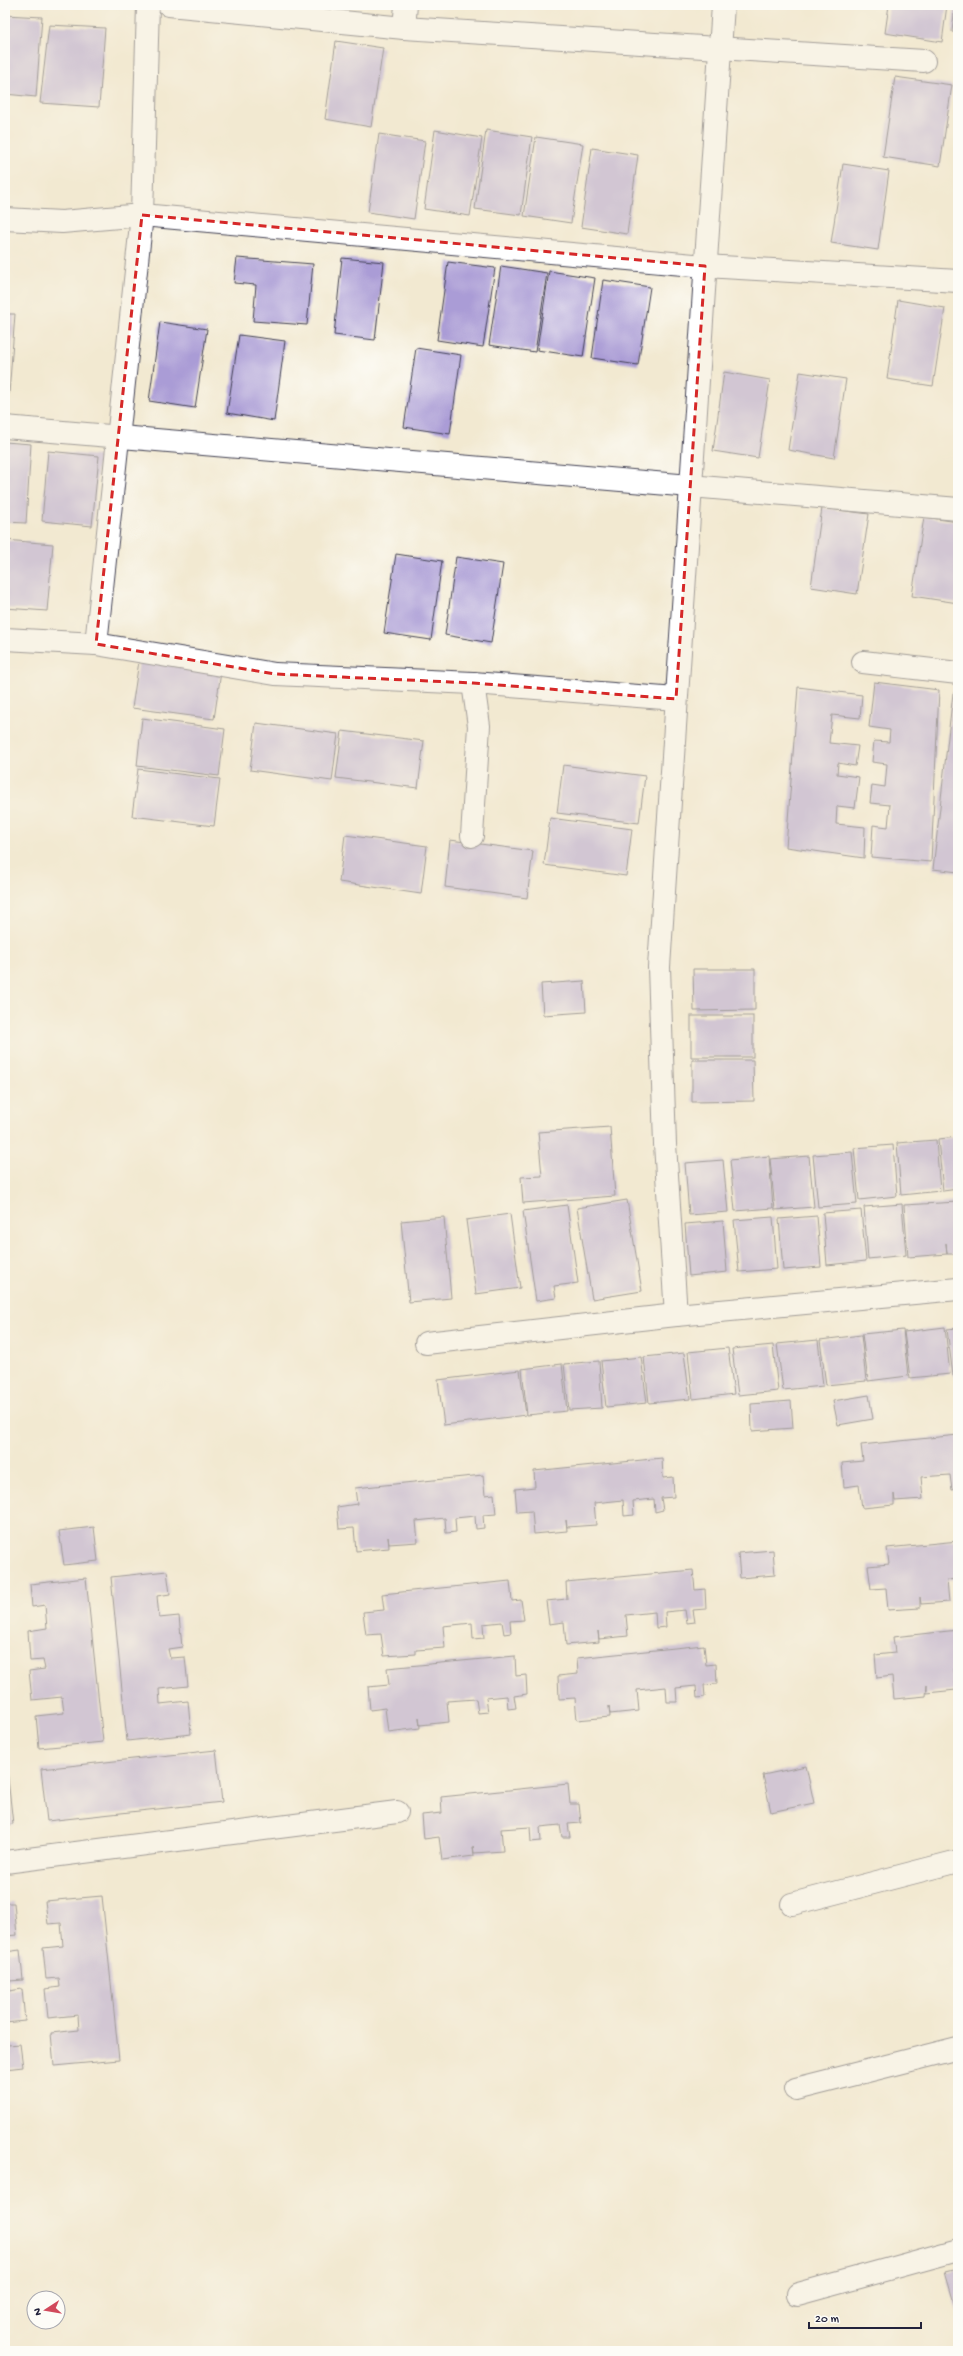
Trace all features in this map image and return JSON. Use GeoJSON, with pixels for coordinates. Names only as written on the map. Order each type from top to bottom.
{"type":"FeatureCollection","features":[{"type":"Feature","properties":{"kind":"street"},"geometry":{"type":"LineString","coordinates":[[96,644],[120,437],[142,215],[148,5]]}},
{"type":"Feature","properties":{"kind":"street"},"geometry":{"type":"LineString","coordinates":[[169,5],[404,28],[924,61]]}},
{"type":"Feature","properties":{"kind":"street"},"geometry":{"type":"LineString","coordinates":[[404,28],[406,5]]}},
{"type":"Feature","properties":{"kind":"street"},"geometry":{"type":"LineString","coordinates":[[676,1314],[665,1144],[658,967],[722,5]]}},
{"type":"Feature","properties":{"kind":"street"},"geometry":{"type":"LineString","coordinates":[[5,219],[62,222],[142,215],[705,266],[958,281]]}},
{"type":"Feature","properties":{"kind":"street"},"geometry":{"type":"LineString","coordinates":[[5,427],[958,509]]}},
{"type":"Feature","properties":{"kind":"street"},"geometry":{"type":"LineString","coordinates":[[5,640],[96,644],[275,674],[473,683],[676,699]]}},
{"type":"Feature","properties":{"kind":"street"},"geometry":{"type":"LineString","coordinates":[[863,662],[958,673]]}},
{"type":"Feature","properties":{"kind":"street"},"geometry":{"type":"LineString","coordinates":[[472,836],[479,726],[473,683]]}},
{"type":"Feature","properties":{"kind":"street"},"geometry":{"type":"LineString","coordinates":[[426,1343],[676,1314],[958,1290]]}},
{"type":"Feature","properties":{"kind":"street"},"geometry":{"type":"LineString","coordinates":[[5,1862],[397,1812]]}},
{"type":"Feature","properties":{"kind":"street"},"geometry":{"type":"LineString","coordinates":[[792,1904],[958,1861]]}},
{"type":"Feature","properties":{"kind":"street"},"geometry":{"type":"LineString","coordinates":[[796,2089],[958,2048]]}},
{"type":"Feature","properties":{"kind":"street"},"geometry":{"type":"LineString","coordinates":[[798,2294],[958,2250]]}},
{"type":"Feature","properties":{"kind":"highlighted area"},"geometry":{"type":"Polygon","coordinates":[[[142,215],[705,266],[676,699],[473,683],[275,674],[96,644],[142,215]]]}},
{"type":"Feature","properties":{"kind":"building"},"geometry":{"type":"Polygon","coordinates":[[[889,5],[947,5],[942,42],[885,33],[889,5]]]}},
{"type":"Feature","properties":{"kind":"building"},"geometry":{"type":"Polygon","coordinates":[[[955,5],[958,5],[958,33],[952,32],[955,5]]]}},
{"type":"Feature","properties":{"kind":"building"},"geometry":{"type":"Polygon","coordinates":[[[5,15],[42,17],[36,97],[5,94],[5,15]]]}},
{"type":"Feature","properties":{"kind":"building"},"geometry":{"type":"Polygon","coordinates":[[[49,25],[105,28],[99,107],[40,103],[49,25]]]}},
{"type":"Feature","properties":{"kind":"building"},"geometry":{"type":"Polygon","coordinates":[[[336,41],[383,48],[371,127],[325,119],[336,41]]]}},
{"type":"Feature","properties":{"kind":"building"},"geometry":{"type":"Polygon","coordinates":[[[895,77],[952,85],[940,166],[883,157],[895,77]]]}},
{"type":"Feature","properties":{"kind":"building"},"geometry":{"type":"Polygon","coordinates":[[[435,130],[482,138],[470,216],[424,209],[435,130]]]}},
{"type":"Feature","properties":{"kind":"building"},"geometry":{"type":"Polygon","coordinates":[[[486,130],[532,137],[521,215],[475,209],[486,130]]]}},
{"type":"Feature","properties":{"kind":"building"},"geometry":{"type":"Polygon","coordinates":[[[379,134],[425,141],[414,219],[368,212],[379,134]]]}},
{"type":"Feature","properties":{"kind":"building"},"geometry":{"type":"Polygon","coordinates":[[[536,137],[583,144],[571,223],[524,216],[536,137]]]}},
{"type":"Feature","properties":{"kind":"building"},"geometry":{"type":"Polygon","coordinates":[[[592,148],[638,155],[627,234],[581,227],[592,148]]]}},
{"type":"Feature","properties":{"kind":"building"},"geometry":{"type":"Polygon","coordinates":[[[843,164],[889,171],[878,250],[831,243],[843,164]]]}},
{"type":"Feature","properties":{"kind":"building"},"geometry":{"type":"Polygon","coordinates":[[[237,258],[313,264],[307,325],[253,321],[256,285],[234,283],[237,258]]]}},
{"type":"Feature","properties":{"kind":"building"},"geometry":{"type":"Polygon","coordinates":[[[342,258],[384,262],[375,340],[334,335],[342,258]]]}},
{"type":"Feature","properties":{"kind":"building"},"geometry":{"type":"Polygon","coordinates":[[[448,262],[495,268],[483,347],[437,340],[448,262]]]}},
{"type":"Feature","properties":{"kind":"building"},"geometry":{"type":"Polygon","coordinates":[[[501,266],[547,273],[535,352],[489,345],[501,266]]]}},
{"type":"Feature","properties":{"kind":"building"},"geometry":{"type":"Polygon","coordinates":[[[549,271],[595,278],[583,357],[537,350],[549,271]]]}},
{"type":"Feature","properties":{"kind":"building"},"geometry":{"type":"Polygon","coordinates":[[[603,280],[650,287],[638,365],[592,358],[603,280]]]}},
{"type":"Feature","properties":{"kind":"building"},"geometry":{"type":"Polygon","coordinates":[[[898,300],[945,308],[933,386],[887,379],[898,300]]]}},
{"type":"Feature","properties":{"kind":"building"},"geometry":{"type":"Polygon","coordinates":[[[5,314],[15,314],[9,394],[5,393],[5,314]]]}},
{"type":"Feature","properties":{"kind":"building"},"geometry":{"type":"Polygon","coordinates":[[[160,322],[207,329],[195,408],[149,401],[160,322]]]}},
{"type":"Feature","properties":{"kind":"building"},"geometry":{"type":"Polygon","coordinates":[[[239,335],[285,341],[274,421],[227,413],[239,335]]]}},
{"type":"Feature","properties":{"kind":"building"},"geometry":{"type":"Polygon","coordinates":[[[416,348],[461,355],[450,434],[404,427],[416,348]]]}},
{"type":"Feature","properties":{"kind":"building"},"geometry":{"type":"Polygon","coordinates":[[[724,372],[770,380],[758,458],[713,451],[724,372]]]}},
{"type":"Feature","properties":{"kind":"building"},"geometry":{"type":"Polygon","coordinates":[[[800,372],[846,379],[834,458],[788,450],[800,372]]]}},
{"type":"Feature","properties":{"kind":"building"},"geometry":{"type":"Polygon","coordinates":[[[5,442],[31,444],[26,523],[5,522],[5,442]]]}},
{"type":"Feature","properties":{"kind":"building"},"geometry":{"type":"Polygon","coordinates":[[[48,451],[99,456],[92,526],[42,521],[48,451]]]}},
{"type":"Feature","properties":{"kind":"building"},"geometry":{"type":"Polygon","coordinates":[[[822,508],[869,514],[857,594],[811,587],[822,508]]]}},
{"type":"Feature","properties":{"kind":"building"},"geometry":{"type":"Polygon","coordinates":[[[924,517],[958,522],[958,603],[912,596],[924,517]]]}},
{"type":"Feature","properties":{"kind":"building"},"geometry":{"type":"Polygon","coordinates":[[[5,540],[53,544],[47,611],[5,608],[5,540]]]}},
{"type":"Feature","properties":{"kind":"building"},"geometry":{"type":"Polygon","coordinates":[[[396,554],[442,561],[431,640],[384,633],[396,554]]]}},
{"type":"Feature","properties":{"kind":"building"},"geometry":{"type":"Polygon","coordinates":[[[456,557],[503,564],[491,643],[445,635],[456,557]]]}},
{"type":"Feature","properties":{"kind":"building"},"geometry":{"type":"Polygon","coordinates":[[[139,661],[221,672],[214,719],[132,708],[139,661]]]}},
{"type":"Feature","properties":{"kind":"building"},"geometry":{"type":"Polygon","coordinates":[[[874,682],[939,690],[931,862],[871,857],[873,825],[888,827],[890,805],[870,803],[872,785],[885,787],[887,764],[872,762],[874,741],[889,742],[890,730],[869,727],[874,682]]]}},
{"type":"Feature","properties":{"kind":"building"},"geometry":{"type":"Polygon","coordinates":[[[798,687],[862,695],[860,718],[832,715],[829,743],[858,746],[855,766],[838,763],[837,774],[859,777],[855,808],[837,806],[836,824],[865,827],[864,858],[786,847],[798,687]]]}},
{"type":"Feature","properties":{"kind":"building"},"geometry":{"type":"Polygon","coordinates":[[[953,693],[958,693],[958,872],[933,869],[953,693]]]}},
{"type":"Feature","properties":{"kind":"building"},"geometry":{"type":"Polygon","coordinates":[[[142,718],[225,729],[219,776],[137,766],[142,718]]]}},
{"type":"Feature","properties":{"kind":"building"},"geometry":{"type":"Polygon","coordinates":[[[256,723],[338,734],[332,781],[250,770],[256,723]]]}},
{"type":"Feature","properties":{"kind":"building"},"geometry":{"type":"Polygon","coordinates":[[[342,731],[424,741],[418,788],[336,778],[342,731]]]}},
{"type":"Feature","properties":{"kind":"building"},"geometry":{"type":"Polygon","coordinates":[[[563,765],[645,776],[639,823],[557,813],[563,765]]]}},
{"type":"Feature","properties":{"kind":"building"},"geometry":{"type":"Polygon","coordinates":[[[138,769],[220,779],[214,826],[132,816],[138,769]]]}},
{"type":"Feature","properties":{"kind":"building"},"geometry":{"type":"Polygon","coordinates":[[[550,818],[632,829],[626,876],[544,865],[550,818]]]}},
{"type":"Feature","properties":{"kind":"building"},"geometry":{"type":"Polygon","coordinates":[[[345,835],[427,846],[421,894],[339,882],[345,835]]]}},
{"type":"Feature","properties":{"kind":"building"},"geometry":{"type":"Polygon","coordinates":[[[450,840],[533,851],[527,898],[445,887],[450,840]]]}},
{"type":"Feature","properties":{"kind":"building"},"geometry":{"type":"Polygon","coordinates":[[[693,969],[755,969],[755,1010],[694,1011],[693,969]]]}},
{"type":"Feature","properties":{"kind":"building"},"geometry":{"type":"Polygon","coordinates":[[[584,981],[586,1012],[543,1015],[541,984],[584,981]]]}},
{"type":"Feature","properties":{"kind":"building"},"geometry":{"type":"Polygon","coordinates":[[[691,1016],[753,1016],[753,1057],[691,1057],[691,1016]]]}},
{"type":"Feature","properties":{"kind":"building"},"geometry":{"type":"Polygon","coordinates":[[[692,1060],[753,1060],[754,1101],[692,1102],[692,1060]]]}},
{"type":"Feature","properties":{"kind":"building"},"geometry":{"type":"Polygon","coordinates":[[[610,1127],[615,1196],[523,1203],[521,1177],[542,1176],[538,1132],[610,1127]]]}},
{"type":"Feature","properties":{"kind":"building"},"geometry":{"type":"Polygon","coordinates":[[[958,1137],[958,1189],[943,1191],[938,1139],[958,1137]]]}},
{"type":"Feature","properties":{"kind":"building"},"geometry":{"type":"Polygon","coordinates":[[[936,1140],[940,1191],[901,1195],[897,1143],[936,1140]]]}},
{"type":"Feature","properties":{"kind":"building"},"geometry":{"type":"Polygon","coordinates":[[[893,1145],[897,1196],[859,1200],[854,1148],[893,1145]]]}},
{"type":"Feature","properties":{"kind":"building"},"geometry":{"type":"Polygon","coordinates":[[[852,1152],[857,1204],[818,1207],[813,1155],[852,1152]]]}},
{"type":"Feature","properties":{"kind":"building"},"geometry":{"type":"Polygon","coordinates":[[[769,1156],[773,1208],[735,1211],[730,1160],[769,1156]]]}},
{"type":"Feature","properties":{"kind":"building"},"geometry":{"type":"Polygon","coordinates":[[[809,1156],[814,1207],[775,1210],[770,1159],[809,1156]]]}},
{"type":"Feature","properties":{"kind":"building"},"geometry":{"type":"Polygon","coordinates":[[[723,1160],[728,1212],[689,1215],[685,1163],[723,1160]]]}},
{"type":"Feature","properties":{"kind":"building"},"geometry":{"type":"Polygon","coordinates":[[[627,1200],[642,1291],[592,1299],[577,1208],[627,1200]]]}},
{"type":"Feature","properties":{"kind":"building"},"geometry":{"type":"Polygon","coordinates":[[[958,1202],[958,1254],[908,1257],[904,1205],[958,1202]]]}},
{"type":"Feature","properties":{"kind":"building"},"geometry":{"type":"Polygon","coordinates":[[[902,1204],[906,1255],[868,1259],[864,1207],[902,1204]]]}},
{"type":"Feature","properties":{"kind":"building"},"geometry":{"type":"Polygon","coordinates":[[[567,1205],[578,1283],[554,1286],[556,1298],[536,1301],[523,1211],[567,1205]]]}},
{"type":"Feature","properties":{"kind":"building"},"geometry":{"type":"Polygon","coordinates":[[[861,1210],[866,1261],[827,1265],[823,1213],[861,1210]]]}},
{"type":"Feature","properties":{"kind":"building"},"geometry":{"type":"Polygon","coordinates":[[[510,1214],[520,1288],[476,1294],[466,1220],[510,1214]]]}},
{"type":"Feature","properties":{"kind":"building"},"geometry":{"type":"Polygon","coordinates":[[[817,1216],[821,1267],[783,1270],[779,1219],[817,1216]]]}},
{"type":"Feature","properties":{"kind":"building"},"geometry":{"type":"Polygon","coordinates":[[[444,1217],[451,1298],[409,1302],[401,1221],[444,1217]]]}},
{"type":"Feature","properties":{"kind":"building"},"geometry":{"type":"Polygon","coordinates":[[[773,1217],[777,1269],[739,1272],[734,1220],[773,1217]]]}},
{"type":"Feature","properties":{"kind":"building"},"geometry":{"type":"Polygon","coordinates":[[[723,1221],[727,1272],[689,1276],[685,1224],[723,1221]]]}},
{"type":"Feature","properties":{"kind":"building"},"geometry":{"type":"Polygon","coordinates":[[[945,1327],[950,1374],[910,1378],[904,1332],[945,1327]]]}},
{"type":"Feature","properties":{"kind":"building"},"geometry":{"type":"Polygon","coordinates":[[[958,1328],[958,1375],[953,1376],[947,1329],[958,1328]]]}},
{"type":"Feature","properties":{"kind":"building"},"geometry":{"type":"Polygon","coordinates":[[[903,1330],[908,1376],[868,1381],[862,1334],[903,1330]]]}},
{"type":"Feature","properties":{"kind":"building"},"geometry":{"type":"Polygon","coordinates":[[[861,1335],[866,1381],[826,1385],[820,1340],[861,1335]]]}},
{"type":"Feature","properties":{"kind":"building"},"geometry":{"type":"Polygon","coordinates":[[[818,1340],[823,1386],[783,1390],[777,1344],[818,1340]]]}},
{"type":"Feature","properties":{"kind":"building"},"geometry":{"type":"Polygon","coordinates":[[[773,1345],[778,1391],[738,1395],[732,1349],[773,1345]]]}},
{"type":"Feature","properties":{"kind":"building"},"geometry":{"type":"Polygon","coordinates":[[[728,1348],[734,1394],[693,1399],[688,1352],[728,1348]]]}},
{"type":"Feature","properties":{"kind":"building"},"geometry":{"type":"Polygon","coordinates":[[[684,1353],[690,1399],[649,1403],[644,1357],[684,1353]]]}},
{"type":"Feature","properties":{"kind":"building"},"geometry":{"type":"Polygon","coordinates":[[[641,1357],[647,1403],[606,1407],[601,1361],[641,1357]]]}},
{"type":"Feature","properties":{"kind":"building"},"geometry":{"type":"Polygon","coordinates":[[[599,1361],[602,1408],[569,1410],[564,1364],[599,1361]]]}},
{"type":"Feature","properties":{"kind":"building"},"geometry":{"type":"Polygon","coordinates":[[[562,1364],[567,1411],[527,1415],[522,1369],[562,1364]]]}},
{"type":"Feature","properties":{"kind":"building"},"geometry":{"type":"Polygon","coordinates":[[[520,1370],[526,1415],[444,1425],[438,1380],[520,1370]]]}},
{"type":"Feature","properties":{"kind":"building"},"geometry":{"type":"Polygon","coordinates":[[[869,1395],[873,1419],[838,1425],[833,1401],[869,1395]]]}},
{"type":"Feature","properties":{"kind":"building"},"geometry":{"type":"Polygon","coordinates":[[[791,1401],[793,1428],[752,1431],[751,1404],[791,1401]]]}},
{"type":"Feature","properties":{"kind":"building"},"geometry":{"type":"Polygon","coordinates":[[[958,1435],[958,1489],[952,1490],[950,1475],[921,1477],[923,1499],[895,1501],[894,1494],[894,1505],[862,1508],[859,1485],[844,1487],[842,1463],[863,1461],[861,1445],[958,1435]]]}},
{"type":"Feature","properties":{"kind":"building"},"geometry":{"type":"Polygon","coordinates":[[[662,1458],[663,1478],[673,1477],[674,1497],[661,1498],[663,1510],[655,1512],[654,1499],[633,1501],[634,1515],[624,1516],[623,1500],[594,1503],[596,1525],[567,1527],[566,1520],[567,1531],[534,1534],[532,1511],[517,1512],[515,1489],[535,1487],[534,1471],[662,1458]]]}},
{"type":"Feature","properties":{"kind":"building"},"geometry":{"type":"Polygon","coordinates":[[[483,1475],[485,1495],[494,1494],[496,1514],[483,1515],[484,1528],[476,1529],[475,1516],[455,1518],[456,1532],[446,1533],[445,1518],[416,1521],[418,1542],[389,1544],[388,1537],[389,1548],[356,1551],[354,1528],[339,1529],[337,1507],[357,1504],[355,1488],[483,1475]]]}},
{"type":"Feature","properties":{"kind":"building"},"geometry":{"type":"Polygon","coordinates":[[[94,1527],[98,1561],[64,1565],[59,1531],[94,1527]]]}},
{"type":"Feature","properties":{"kind":"building"},"geometry":{"type":"Polygon","coordinates":[[[958,1541],[958,1579],[947,1580],[949,1602],[921,1604],[920,1597],[920,1608],[888,1610],[886,1588],[871,1589],[868,1566],[889,1564],[887,1548],[958,1541]]]}},
{"type":"Feature","properties":{"kind":"building"},"geometry":{"type":"Polygon","coordinates":[[[773,1550],[775,1575],[740,1578],[738,1553],[773,1550]]]}},
{"type":"Feature","properties":{"kind":"building"},"geometry":{"type":"Polygon","coordinates":[[[693,1570],[695,1590],[705,1589],[706,1609],[693,1610],[695,1622],[687,1623],[685,1610],[665,1612],[666,1627],[656,1628],[655,1612],[626,1615],[628,1636],[599,1639],[598,1631],[599,1642],[566,1645],[564,1622],[549,1624],[546,1601],[567,1599],[566,1582],[693,1570]]]}},
{"type":"Feature","properties":{"kind":"building"},"geometry":{"type":"Polygon","coordinates":[[[167,1571],[170,1594],[157,1596],[159,1618],[179,1616],[182,1647],[168,1649],[170,1658],[185,1657],[188,1686],[159,1689],[160,1704],[188,1701],[191,1734],[127,1741],[111,1577],[167,1571]]]}},
{"type":"Feature","properties":{"kind":"building"},"geometry":{"type":"Polygon","coordinates":[[[86,1578],[103,1742],[39,1748],[36,1716],[64,1713],[62,1697],[32,1700],[29,1671],[45,1669],[43,1660],[30,1661],[28,1631],[47,1628],[45,1605],[32,1607],[30,1584],[86,1578]]]}},
{"type":"Feature","properties":{"kind":"building"},"geometry":{"type":"Polygon","coordinates":[[[510,1581],[512,1601],[521,1600],[524,1620],[510,1621],[511,1633],[504,1634],[502,1622],[483,1624],[484,1638],[473,1639],[472,1623],[443,1626],[445,1648],[416,1650],[416,1654],[384,1656],[381,1634],[366,1635],[363,1612],[384,1610],[382,1594],[510,1581]]]}},
{"type":"Feature","properties":{"kind":"building"},"geometry":{"type":"Polygon","coordinates":[[[958,1630],[958,1669],[954,1669],[956,1690],[927,1693],[927,1685],[926,1696],[894,1699],[892,1676],[877,1678],[875,1655],[895,1653],[893,1637],[958,1630]]]}},
{"type":"Feature","properties":{"kind":"building"},"geometry":{"type":"Polygon","coordinates":[[[704,1645],[706,1665],[716,1664],[717,1684],[704,1685],[705,1697],[697,1698],[696,1686],[676,1688],[677,1702],[667,1702],[666,1687],[637,1690],[639,1711],[610,1714],[609,1706],[610,1717],[577,1720],[575,1698],[559,1699],[558,1676],[578,1674],[577,1658],[704,1645]]]}},
{"type":"Feature","properties":{"kind":"building"},"geometry":{"type":"Polygon","coordinates":[[[515,1656],[516,1676],[526,1675],[527,1694],[514,1696],[516,1708],[508,1709],[507,1696],[486,1698],[488,1712],[478,1713],[476,1699],[447,1701],[449,1722],[420,1725],[419,1717],[420,1728],[388,1732],[385,1708],[370,1710],[368,1687],[389,1685],[387,1668],[515,1656]]]}},
{"type":"Feature","properties":{"kind":"building"},"geometry":{"type":"Polygon","coordinates":[[[216,1750],[222,1802],[47,1821],[41,1769],[216,1750]]]}},
{"type":"Feature","properties":{"kind":"building"},"geometry":{"type":"Polygon","coordinates":[[[806,1766],[814,1803],[771,1812],[763,1775],[806,1766]]]}},
{"type":"Feature","properties":{"kind":"building"},"geometry":{"type":"Polygon","coordinates":[[[5,1770],[7,1770],[13,1824],[5,1825],[5,1770]]]}},
{"type":"Feature","properties":{"kind":"building"},"geometry":{"type":"Polygon","coordinates":[[[568,1784],[570,1804],[579,1804],[581,1823],[568,1824],[570,1837],[562,1837],[560,1825],[540,1827],[541,1841],[531,1842],[530,1827],[501,1829],[503,1851],[474,1853],[473,1846],[474,1856],[442,1860],[439,1837],[424,1839],[422,1815],[442,1813],[441,1797],[568,1784]]]}},
{"type":"Feature","properties":{"kind":"building"},"geometry":{"type":"Polygon","coordinates":[[[102,1896],[119,2060],[54,2066],[51,2033],[79,2030],[78,2015],[48,2018],[45,1989],[60,1987],[59,1978],[46,1979],[43,1948],[63,1946],[61,1923],[48,1924],[45,1901],[102,1896]]]}},
{"type":"Feature","properties":{"kind":"building"},"geometry":{"type":"Polygon","coordinates":[[[5,1903],[14,1903],[17,1935],[5,1936],[5,1903]]]}},
{"type":"Feature","properties":{"kind":"building"},"geometry":{"type":"Polygon","coordinates":[[[20,1950],[23,1980],[9,1981],[9,1991],[22,1989],[25,2021],[5,2023],[5,1952],[20,1950]]]}},
{"type":"Feature","properties":{"kind":"building"},"geometry":{"type":"Polygon","coordinates":[[[5,2028],[8,2045],[20,2044],[23,2067],[5,2069],[5,2028]]]}},
{"type":"Feature","properties":{"kind":"building"},"geometry":{"type":"Polygon","coordinates":[[[958,2269],[958,2313],[946,2272],[958,2269]]]}}]}
